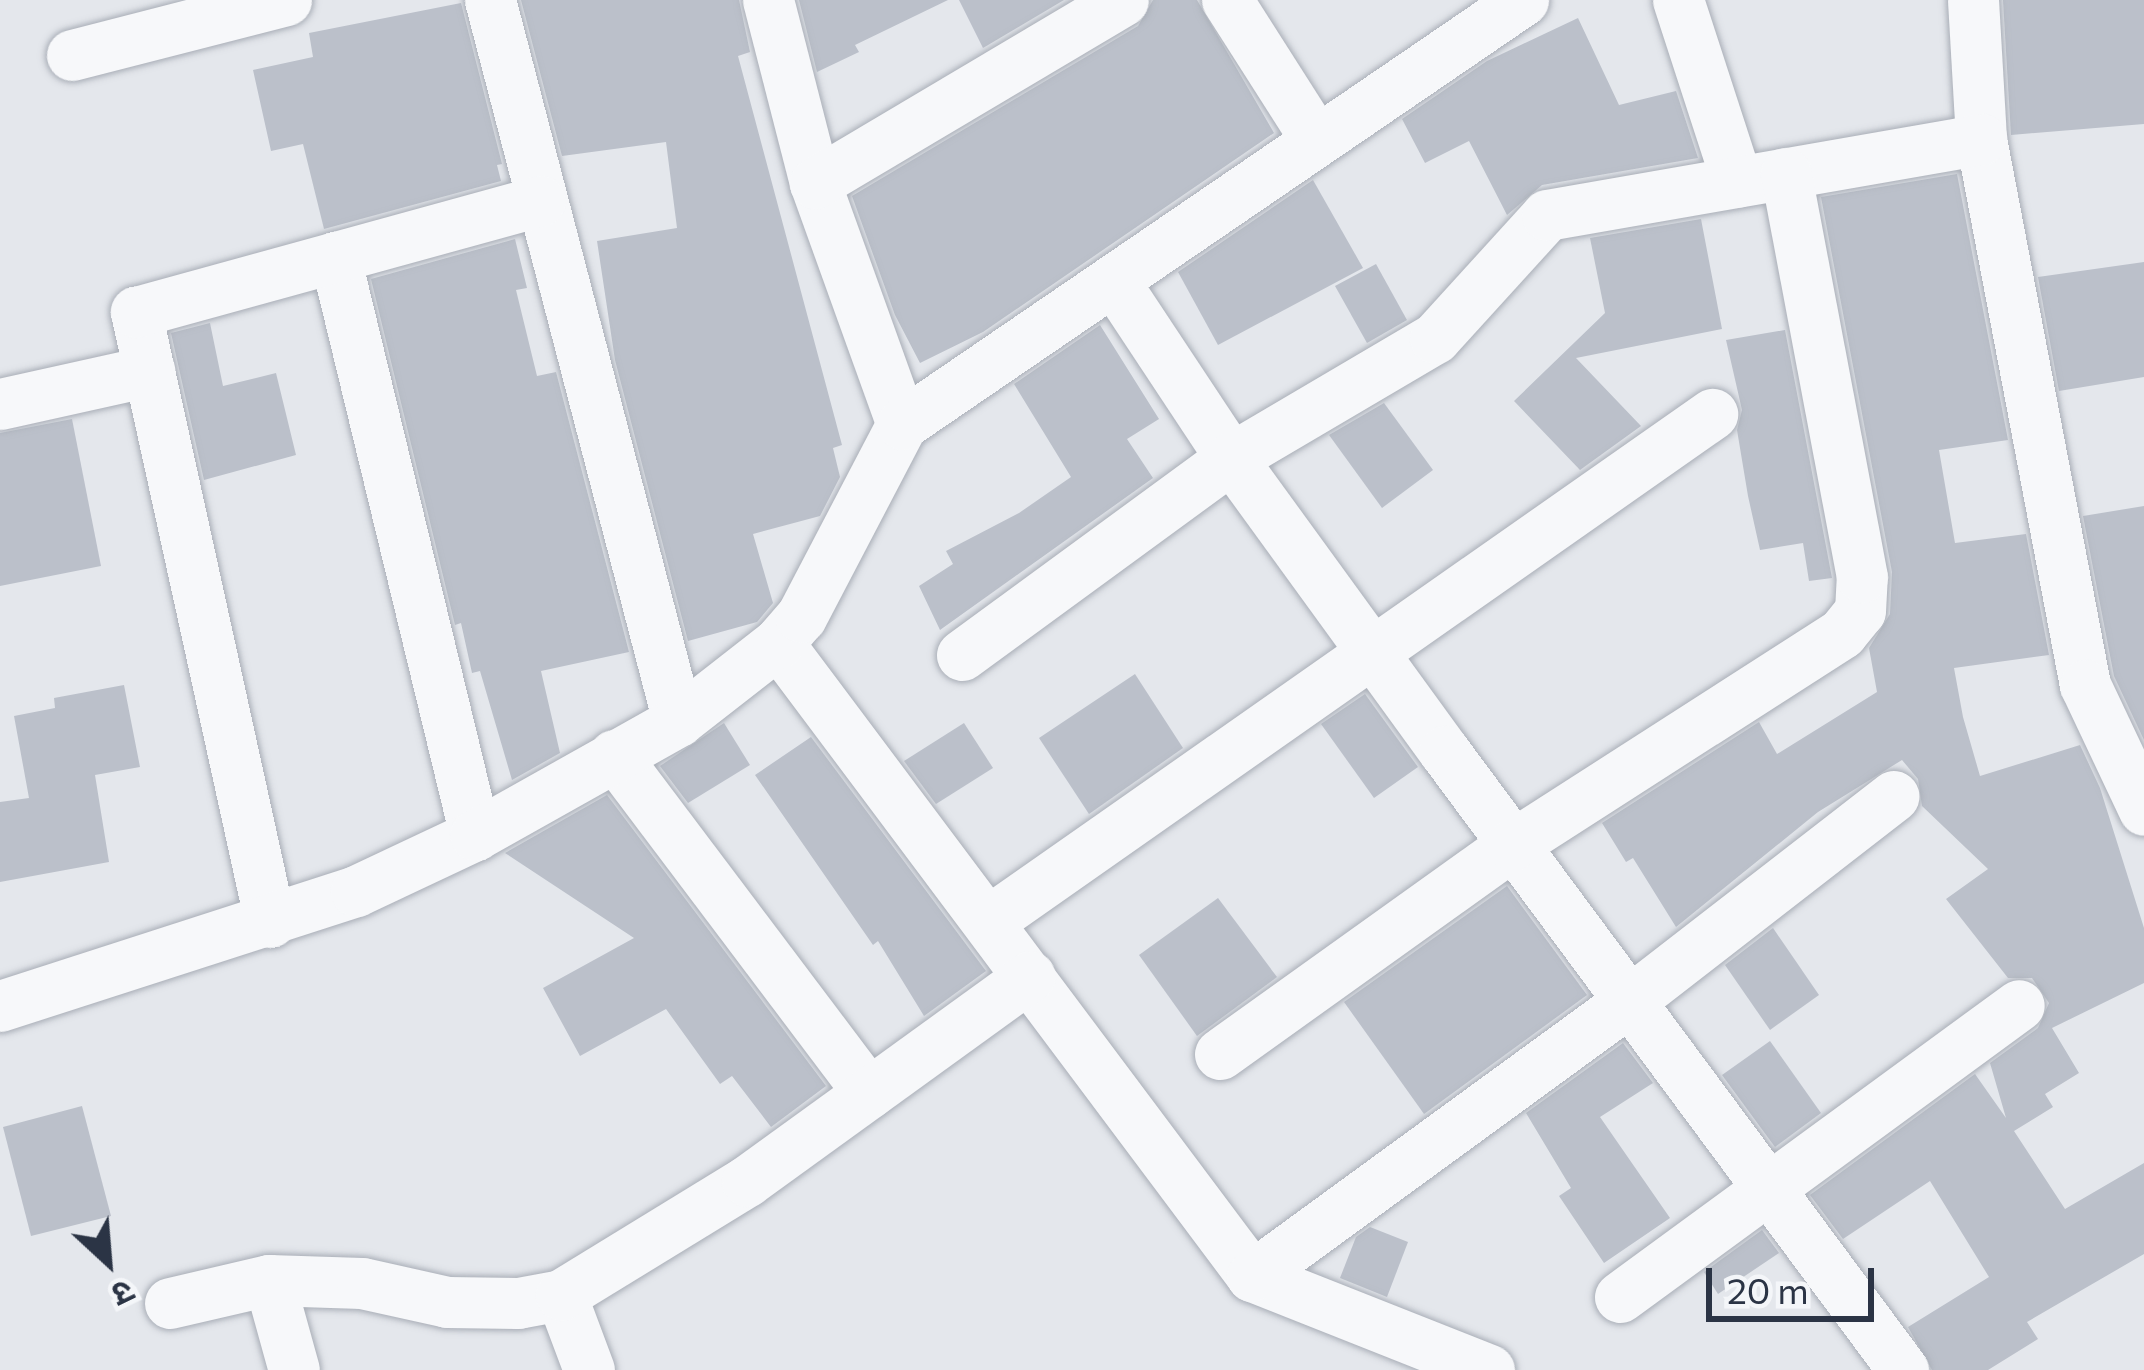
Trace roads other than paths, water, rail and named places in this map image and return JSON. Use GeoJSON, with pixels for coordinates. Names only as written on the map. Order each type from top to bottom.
{"type":"FeatureCollection","features":[{"type":"Feature","properties":{"kind":"street"},"geometry":{"type":"LineString","coordinates":[[72,55],[286,0]]}},
{"type":"Feature","properties":{"kind":"street"},"geometry":{"type":"LineString","coordinates":[[490,0],[678,722]]}},
{"type":"Feature","properties":{"kind":"street"},"geometry":{"type":"LineString","coordinates":[[768,0],[815,183],[902,424]]}},
{"type":"Feature","properties":{"kind":"street"},"geometry":{"type":"LineString","coordinates":[[815,183],[1123,0]]}},
{"type":"Feature","properties":{"kind":"street"},"geometry":{"type":"LineString","coordinates":[[1228,0],[1315,138]]}},
{"type":"Feature","properties":{"kind":"street"},"geometry":{"type":"LineString","coordinates":[[0,1006],[356,891],[475,835],[678,722],[778,643],[801,617],[902,424],[1115,283],[1315,138],[1523,0]]}},
{"type":"Feature","properties":{"kind":"street"},"geometry":{"type":"LineString","coordinates":[[1678,0],[1737,182]]}},
{"type":"Feature","properties":{"kind":"street"},"geometry":{"type":"LineString","coordinates":[[1973,0],[1981,140],[2085,685],[2144,810]]}},
{"type":"Feature","properties":{"kind":"street"},"geometry":{"type":"LineString","coordinates":[[962,655],[1232,458],[1435,338],[1547,214],[1981,140]]}},
{"type":"Feature","properties":{"kind":"street"},"geometry":{"type":"LineString","coordinates":[[1220,1054],[1512,845],[1842,633],[1860,611],[1862,577],[1786,173]]}},
{"type":"Feature","properties":{"kind":"street"},"geometry":{"type":"LineString","coordinates":[[270,922],[136,312],[540,201]]}},
{"type":"Feature","properties":{"kind":"street"},"geometry":{"type":"LineString","coordinates":[[335,257],[475,835]]}},
{"type":"Feature","properties":{"kind":"street"},"geometry":{"type":"LineString","coordinates":[[1115,283],[1232,458],[1512,845],[1903,1370]]}},
{"type":"Feature","properties":{"kind":"street"},"geometry":{"type":"LineString","coordinates":[[0,404],[149,371]]}},
{"type":"Feature","properties":{"kind":"street"},"geometry":{"type":"LineString","coordinates":[[990,920],[1712,414]]}},
{"type":"Feature","properties":{"kind":"street"},"geometry":{"type":"LineString","coordinates":[[778,643],[990,920],[1252,1276],[1489,1370]]}},
{"type":"Feature","properties":{"kind":"street"},"geometry":{"type":"LineString","coordinates":[[614,755],[869,1093]]}},
{"type":"Feature","properties":{"kind":"street"},"geometry":{"type":"LineString","coordinates":[[1252,1276],[1628,1002],[1894,796]]}},
{"type":"Feature","properties":{"kind":"street"},"geometry":{"type":"LineString","coordinates":[[170,1303],[269,1280],[362,1283],[447,1302],[518,1303],[561,1295],[747,1181],[1030,976]]}},
{"type":"Feature","properties":{"kind":"street"},"geometry":{"type":"LineString","coordinates":[[1620,1297],[2019,1005]]}},
{"type":"Feature","properties":{"kind":"street"},"geometry":{"type":"LineString","coordinates":[[269,1280],[294,1370]]}},
{"type":"Feature","properties":{"kind":"street"},"geometry":{"type":"LineString","coordinates":[[561,1295],[589,1370]]}}]}
